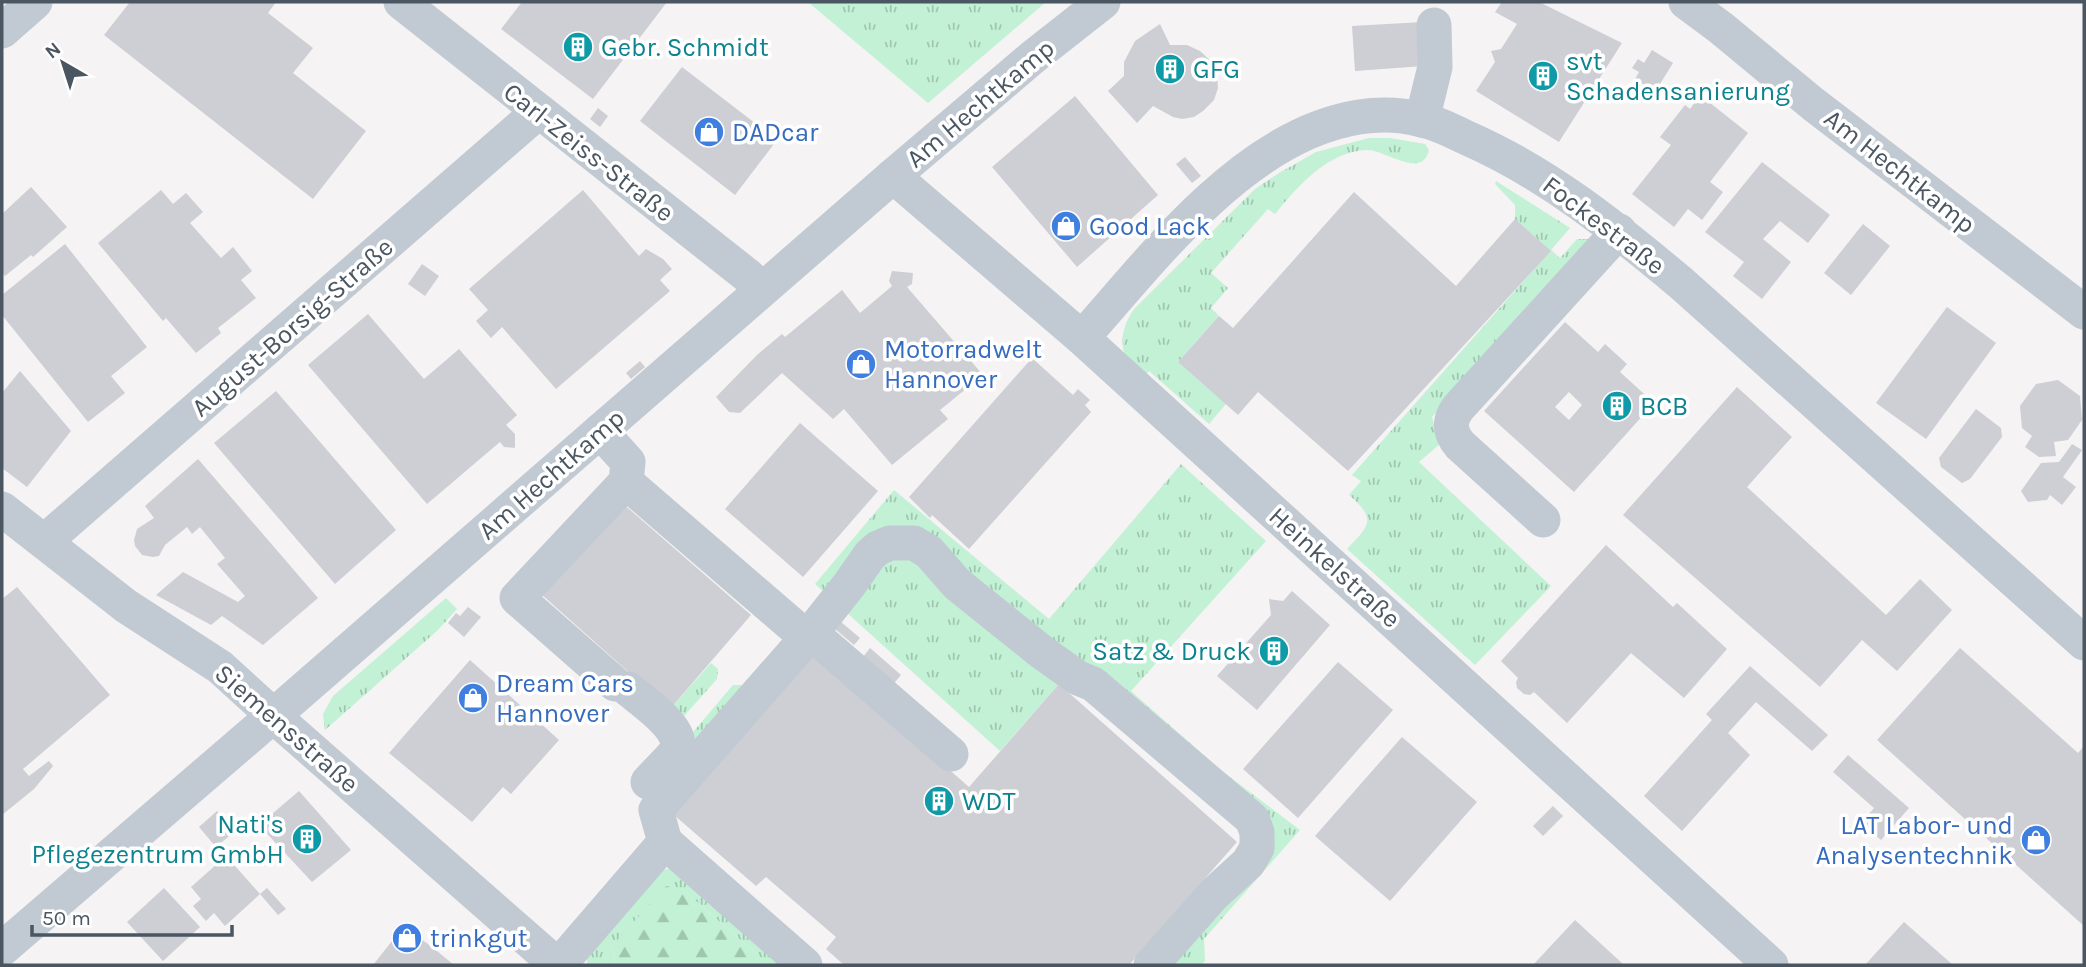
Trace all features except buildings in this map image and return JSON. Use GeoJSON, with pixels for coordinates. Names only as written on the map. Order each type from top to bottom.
{"type":"FeatureCollection","features":[{"type":"Feature","properties":{"kind":"street"},"geometry":{"type":"LineString","coordinates":[[2,31],[35,2]]}},
{"type":"Feature","properties":{"kind":"street","name":"Am Hechtkamp"},"geometry":{"type":"LineString","coordinates":[[2,949],[893,176],[1033,57],[1103,2]]}},
{"type":"Feature","properties":{"kind":"street","name":"Am Hechtkamp"},"geometry":{"type":"LineString","coordinates":[[1686,2],[2084,312]]}},
{"type":"Feature","properties":{"kind":"street","name":"Carl-Zeiss-Straße"},"geometry":{"type":"LineString","coordinates":[[415,6],[538,112],[748,276],[761,290]]}},
{"type":"Feature","properties":{"kind":"street"},"geometry":{"type":"LineString","coordinates":[[1422,120],[1435,67],[1434,25]]}},
{"type":"Feature","properties":{"kind":"street","name":"August-Borsig-Straße"},"geometry":{"type":"LineString","coordinates":[[45,541],[538,112]]}},
{"type":"Feature","properties":{"kind":"street","name":"Fockestraße"},"geometry":{"type":"LineString","coordinates":[[1082,338],[1207,201],[1264,157],[1326,125],[1360,117],[1391,116],[1422,120],[1486,146],[1523,166],[1565,191],[1619,231],[1681,283],[2084,643]]}},
{"type":"Feature","properties":{"kind":"street","name":"Heinkelstraße"},"geometry":{"type":"LineString","coordinates":[[893,176],[1082,338],[1771,965]]}},
{"type":"Feature","properties":{"kind":"street"},"geometry":{"type":"LineString","coordinates":[[1543,520],[1460,445],[1452,434],[1451,419],[1458,408],[1619,231]]}},
{"type":"Feature","properties":{"kind":"street"},"geometry":{"type":"LineString","coordinates":[[600,431],[628,462],[626,482],[517,598],[672,727],[678,737],[677,748],[654,814]]}},
{"type":"Feature","properties":{"kind":"street"},"geometry":{"type":"LineString","coordinates":[[626,482],[951,754]]}},
{"type":"Feature","properties":{"kind":"street","name":"Siemensstraße"},"geometry":{"type":"LineString","coordinates":[[2,509],[126,606],[220,667],[558,965],[654,814]]}},
{"type":"Feature","properties":{"kind":"street"},"geometry":{"type":"LineString","coordinates":[[654,814],[808,635],[870,555],[890,543],[914,543],[929,552],[957,584],[1043,653],[1078,678],[1093,684],[1252,819],[1257,832],[1257,848],[1248,863],[1214,894],[1151,965]]}},
{"type":"Feature","properties":{"kind":"street"},"geometry":{"type":"LineString","coordinates":[[654,814],[805,965]]}},
{"type":"Feature","properties":{"kind":"green space"},"geometry":{"type":"Polygon","coordinates":[[[808,2],[1046,2],[928,103],[808,2]]]}},
{"type":"Feature","properties":{"kind":"green space"},"geometry":{"type":"Polygon","coordinates":[[[1369,138],[1390,138],[1425,144],[1429,150],[1425,159],[1419,163],[1402,161],[1367,150],[1339,156],[1315,172],[1275,214],[1268,209],[1211,273],[1228,288],[1211,308],[1219,316],[1178,362],[1226,404],[1209,424],[1149,371],[1143,378],[1128,361],[1122,340],[1125,326],[1135,308],[1255,189],[1316,152],[1369,138]]]}},
{"type":"Feature","properties":{"kind":"green space"},"geometry":{"type":"Polygon","coordinates":[[[1496,181],[1570,228],[1551,250],[1560,258],[1577,239],[1591,239],[1432,417],[1440,444],[1419,462],[1551,586],[1475,665],[1347,549],[1361,534],[1367,522],[1364,510],[1349,495],[1361,481],[1352,475],[1550,251],[1515,219],[1515,205],[1495,184],[1496,181]]]}},
{"type":"Feature","properties":{"kind":"green space"},"geometry":{"type":"Polygon","coordinates":[[[1181,464],[1266,541],[1131,691],[1222,771],[1300,830],[1204,939],[1205,961],[1201,965],[1170,965],[1237,887],[1253,803],[1059,684],[1000,751],[815,584],[894,490],[1049,619],[1181,464]]]}},
{"type":"Feature","properties":{"kind":"green space"},"geometry":{"type":"Polygon","coordinates":[[[446,598],[457,609],[438,630],[325,730],[323,714],[333,696],[446,598]]]}},
{"type":"Feature","properties":{"kind":"green space"},"geometry":{"type":"Polygon","coordinates":[[[711,663],[718,669],[717,679],[677,724],[670,709],[711,663]]]}},
{"type":"Feature","properties":{"kind":"green space"},"geometry":{"type":"Polygon","coordinates":[[[733,685],[747,685],[684,766],[682,745],[733,685]]]}},
{"type":"Feature","properties":{"kind":"green space"},"geometry":{"type":"Polygon","coordinates":[[[671,868],[797,965],[769,965],[681,888],[612,946],[615,965],[587,963],[587,956],[663,870],[671,868]]]}},
{"type":"Feature","properties":{"kind":"green space"},"geometry":{"type":"Polygon","coordinates":[[[666,886],[681,888],[769,965],[615,965],[612,946],[666,886]]]}},
{"type":"Feature","properties":{"kind":"place","name":"Gebr. Schmidt"},"geometry":{"type":"Point","coordinates":[578,47]}},
{"type":"Feature","properties":{"kind":"place","name":"GFG"},"geometry":{"type":"Point","coordinates":[1170,69]}},
{"type":"Feature","properties":{"kind":"place","name":"svt Schadensanierung"},"geometry":{"type":"Point","coordinates":[1543,76]}},
{"type":"Feature","properties":{"kind":"place","name":"DADcar"},"geometry":{"type":"Point","coordinates":[709,132]}},
{"type":"Feature","properties":{"kind":"place","name":"Good Lack"},"geometry":{"type":"Point","coordinates":[1066,226]}},
{"type":"Feature","properties":{"kind":"place","name":"Motorradwelt Hannover"},"geometry":{"type":"Point","coordinates":[861,364]}},
{"type":"Feature","properties":{"kind":"place","name":"BCB"},"geometry":{"type":"Point","coordinates":[1617,406]}},
{"type":"Feature","properties":{"kind":"place","name":"Satz & Druck"},"geometry":{"type":"Point","coordinates":[1274,651]}},
{"type":"Feature","properties":{"kind":"place","name":"Dream Cars Hannover"},"geometry":{"type":"Point","coordinates":[473,698]}},
{"type":"Feature","properties":{"kind":"place","name":"WDT"},"geometry":{"type":"Point","coordinates":[939,801]}},
{"type":"Feature","properties":{"kind":"place","name":"Nati's Pflegezentrum GmbH"},"geometry":{"type":"Point","coordinates":[307,839]}},
{"type":"Feature","properties":{"kind":"place","name":"LAT Labor- und Analysentechnik"},"geometry":{"type":"Point","coordinates":[2036,840]}},
{"type":"Feature","properties":{"kind":"place","name":"trinkgut"},"geometry":{"type":"Point","coordinates":[407,938]}}]}
